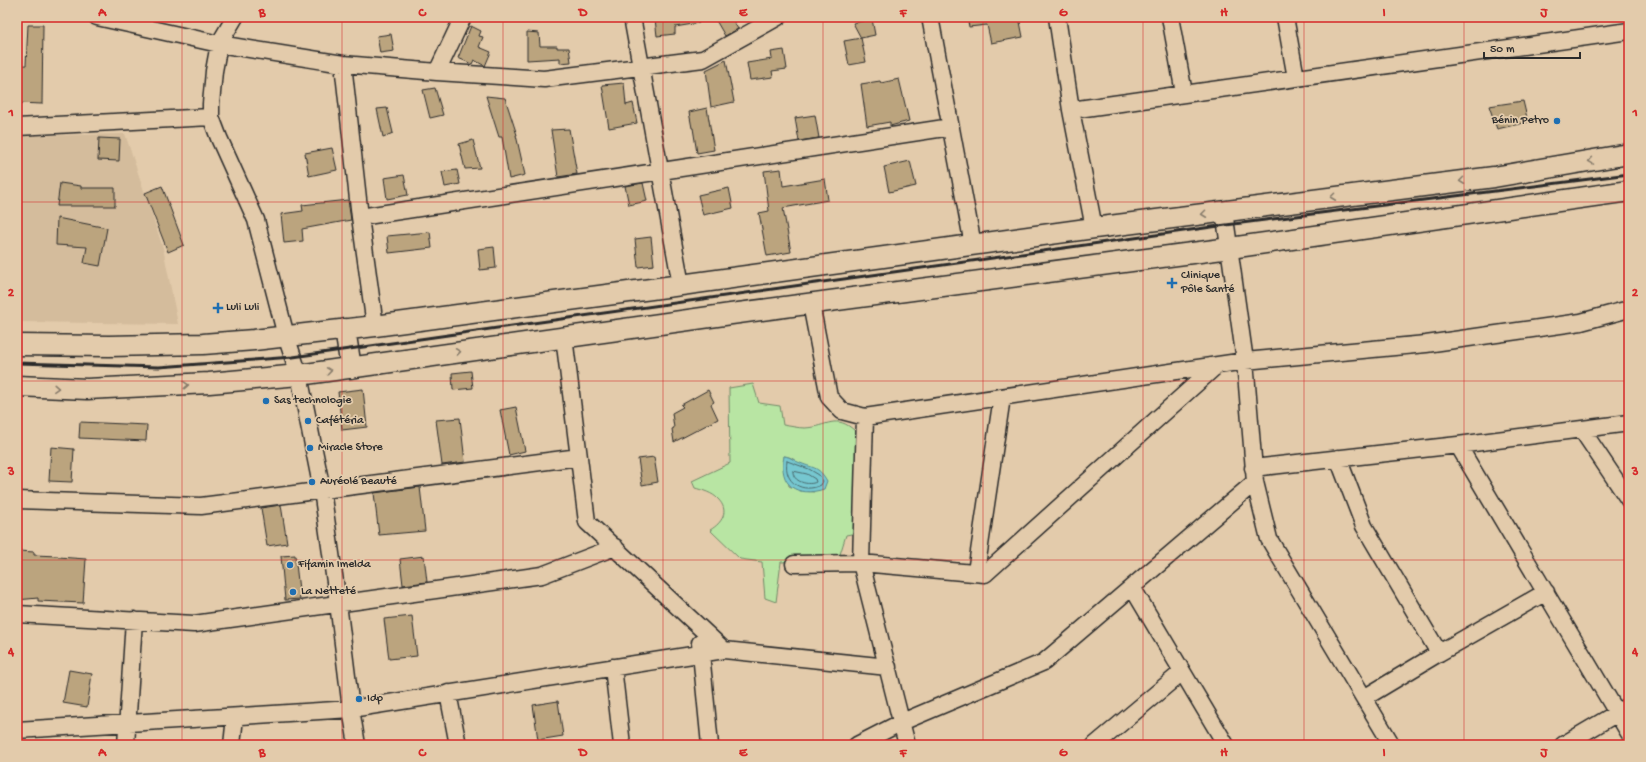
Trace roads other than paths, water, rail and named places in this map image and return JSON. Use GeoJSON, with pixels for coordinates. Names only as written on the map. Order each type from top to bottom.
{"type":"FeatureCollection","features":[{"type":"Feature","properties":{"kind":"main road"},"geometry":{"type":"LineString","coordinates":[[17,345],[109,346],[196,344],[375,326],[1094,228],[1494,177],[1629,154]]}},
{"type":"Feature","properties":{"kind":"main road"},"geometry":{"type":"LineString","coordinates":[[17,386],[86,389],[209,383],[299,375],[564,337],[1230,248],[1629,191]]}},
{"type":"Feature","properties":{"kind":"main road"},"geometry":{"type":"LineString","coordinates":[[345,328],[351,368]]}},
{"type":"Feature","properties":{"kind":"street"},"geometry":{"type":"LineString","coordinates":[[98,17],[219,44],[343,64],[544,79],[703,60],[778,17]]}},
{"type":"Feature","properties":{"kind":"street"},"geometry":{"type":"LineString","coordinates":[[235,17],[219,44],[214,71],[211,117],[256,220],[286,336],[299,375],[322,490],[357,745]]}},
{"type":"Feature","properties":{"kind":"street"},"geometry":{"type":"LineString","coordinates":[[437,72],[463,17]]}},
{"type":"Feature","properties":{"kind":"street"},"geometry":{"type":"LineString","coordinates":[[632,17],[681,285]]}},
{"type":"Feature","properties":{"kind":"street"},"geometry":{"type":"LineString","coordinates":[[930,17],[973,245]]}},
{"type":"Feature","properties":{"kind":"street"},"geometry":{"type":"LineString","coordinates":[[1057,17],[1071,110],[1094,228]]}},
{"type":"Feature","properties":{"kind":"street"},"geometry":{"type":"LineString","coordinates":[[1170,17],[1184,93]]}},
{"type":"Feature","properties":{"kind":"street"},"geometry":{"type":"LineString","coordinates":[[1285,17],[1296,78]]}},
{"type":"Feature","properties":{"kind":"street"},"geometry":{"type":"LineString","coordinates":[[1071,110],[1629,31]]}},
{"type":"Feature","properties":{"kind":"street"},"geometry":{"type":"LineString","coordinates":[[343,64],[360,216],[375,326]]}},
{"type":"Feature","properties":{"kind":"street"},"geometry":{"type":"LineString","coordinates":[[17,127],[211,117]]}},
{"type":"Feature","properties":{"kind":"street"},"geometry":{"type":"LineString","coordinates":[[360,216],[951,127]]}},
{"type":"Feature","properties":{"kind":"street"},"geometry":{"type":"LineString","coordinates":[[1224,211],[1245,361],[1254,475],[1269,539],[1392,745]]}},
{"type":"Feature","properties":{"kind":"street"},"geometry":{"type":"LineString","coordinates":[[811,304],[829,397],[842,411],[865,417],[1245,361],[1426,344],[1581,322],[1629,309]]}},
{"type":"Feature","properties":{"kind":"street"},"geometry":{"type":"LineString","coordinates":[[564,337],[587,522],[724,650]]}},
{"type":"Feature","properties":{"kind":"street"},"geometry":{"type":"LineString","coordinates":[[794,564],[861,563],[985,574],[1217,365]]}},
{"type":"Feature","properties":{"kind":"street"},"geometry":{"type":"LineString","coordinates":[[976,572],[1002,397]]}},
{"type":"Feature","properties":{"kind":"street"},"geometry":{"type":"LineString","coordinates":[[865,417],[861,563],[907,745]]}},
{"type":"Feature","properties":{"kind":"street"},"geometry":{"type":"LineString","coordinates":[[857,745],[902,722],[1044,662],[1132,587],[1254,475],[1338,458],[1458,445],[1629,423]]}},
{"type":"Feature","properties":{"kind":"street"},"geometry":{"type":"LineString","coordinates":[[1582,430],[1629,500]]}},
{"type":"Feature","properties":{"kind":"street"},"geometry":{"type":"LineString","coordinates":[[1458,445],[1546,592],[1623,710],[1629,733]]}},
{"type":"Feature","properties":{"kind":"street"},"geometry":{"type":"LineString","coordinates":[[17,500],[201,506],[579,457]]}},
{"type":"Feature","properties":{"kind":"street"},"geometry":{"type":"LineString","coordinates":[[1338,458],[1364,526],[1438,653]]}},
{"type":"Feature","properties":{"kind":"street"},"geometry":{"type":"LineString","coordinates":[[17,614],[194,624],[542,575],[615,547]]}},
{"type":"Feature","properties":{"kind":"street"},"geometry":{"type":"LineString","coordinates":[[1132,587],[1226,745]]}},
{"type":"Feature","properties":{"kind":"street"},"geometry":{"type":"LineString","coordinates":[[1364,698],[1438,653],[1546,592]]}},
{"type":"Feature","properties":{"kind":"street"},"geometry":{"type":"LineString","coordinates":[[126,745],[134,620]]}},
{"type":"Feature","properties":{"kind":"street"},"geometry":{"type":"LineString","coordinates":[[698,626],[710,745]]}},
{"type":"Feature","properties":{"kind":"street"},"geometry":{"type":"LineString","coordinates":[[17,730],[351,709],[724,650],[888,667]]}},
{"type":"Feature","properties":{"kind":"street"},"geometry":{"type":"LineString","coordinates":[[613,667],[622,745]]}},
{"type":"Feature","properties":{"kind":"street"},"geometry":{"type":"LineString","coordinates":[[1094,745],[1182,672]]}},
{"type":"Feature","properties":{"kind":"street"},"geometry":{"type":"LineString","coordinates":[[448,693],[458,745]]}},
{"type":"Feature","properties":{"kind":"street"},"geometry":{"type":"LineString","coordinates":[[1563,745],[1623,710]]}},
{"type":"Feature","properties":{"kind":"street"},"geometry":{"type":"LineString","coordinates":[[232,745],[235,717]]}},
{"type":"Feature","properties":{"kind":"water"},"geometry":{"type":"Polygon","coordinates":[[[784,456],[815,468],[821,472],[827,481],[824,489],[806,492],[792,487],[787,482],[784,475],[784,456]]]}},
{"type":"Feature","properties":{"kind":"railway"},"geometry":{"type":"LineString","coordinates":[[17,363],[159,367],[293,357],[1226,225],[1629,174]]}},
{"type":"Feature","properties":{"kind":"place","name":"Bénin Petro"},"geometry":{"type":"Point","coordinates":[1557,121]}},
{"type":"Feature","properties":{"kind":"place","name":"Clinique Pôle Santé"},"geometry":{"type":"Point","coordinates":[1172,283]}},
{"type":"Feature","properties":{"kind":"place","name":"Luli Luli"},"geometry":{"type":"Point","coordinates":[218,308]}},
{"type":"Feature","properties":{"kind":"place","name":"Sas technologie"},"geometry":{"type":"Point","coordinates":[266,401]}},
{"type":"Feature","properties":{"kind":"place","name":"Cafétéria"},"geometry":{"type":"Point","coordinates":[308,421]}},
{"type":"Feature","properties":{"kind":"place","name":"Miracle Store"},"geometry":{"type":"Point","coordinates":[310,448]}},
{"type":"Feature","properties":{"kind":"place","name":"Auréolé Beauté"},"geometry":{"type":"Point","coordinates":[312,482]}},
{"type":"Feature","properties":{"kind":"place","name":"Fifamin Imelda"},"geometry":{"type":"Point","coordinates":[290,565]}},
{"type":"Feature","properties":{"kind":"place","name":"La Netteté"},"geometry":{"type":"Point","coordinates":[293,592]}},
{"type":"Feature","properties":{"kind":"place","name":"Idp"},"geometry":{"type":"Point","coordinates":[359,699]}}]}
